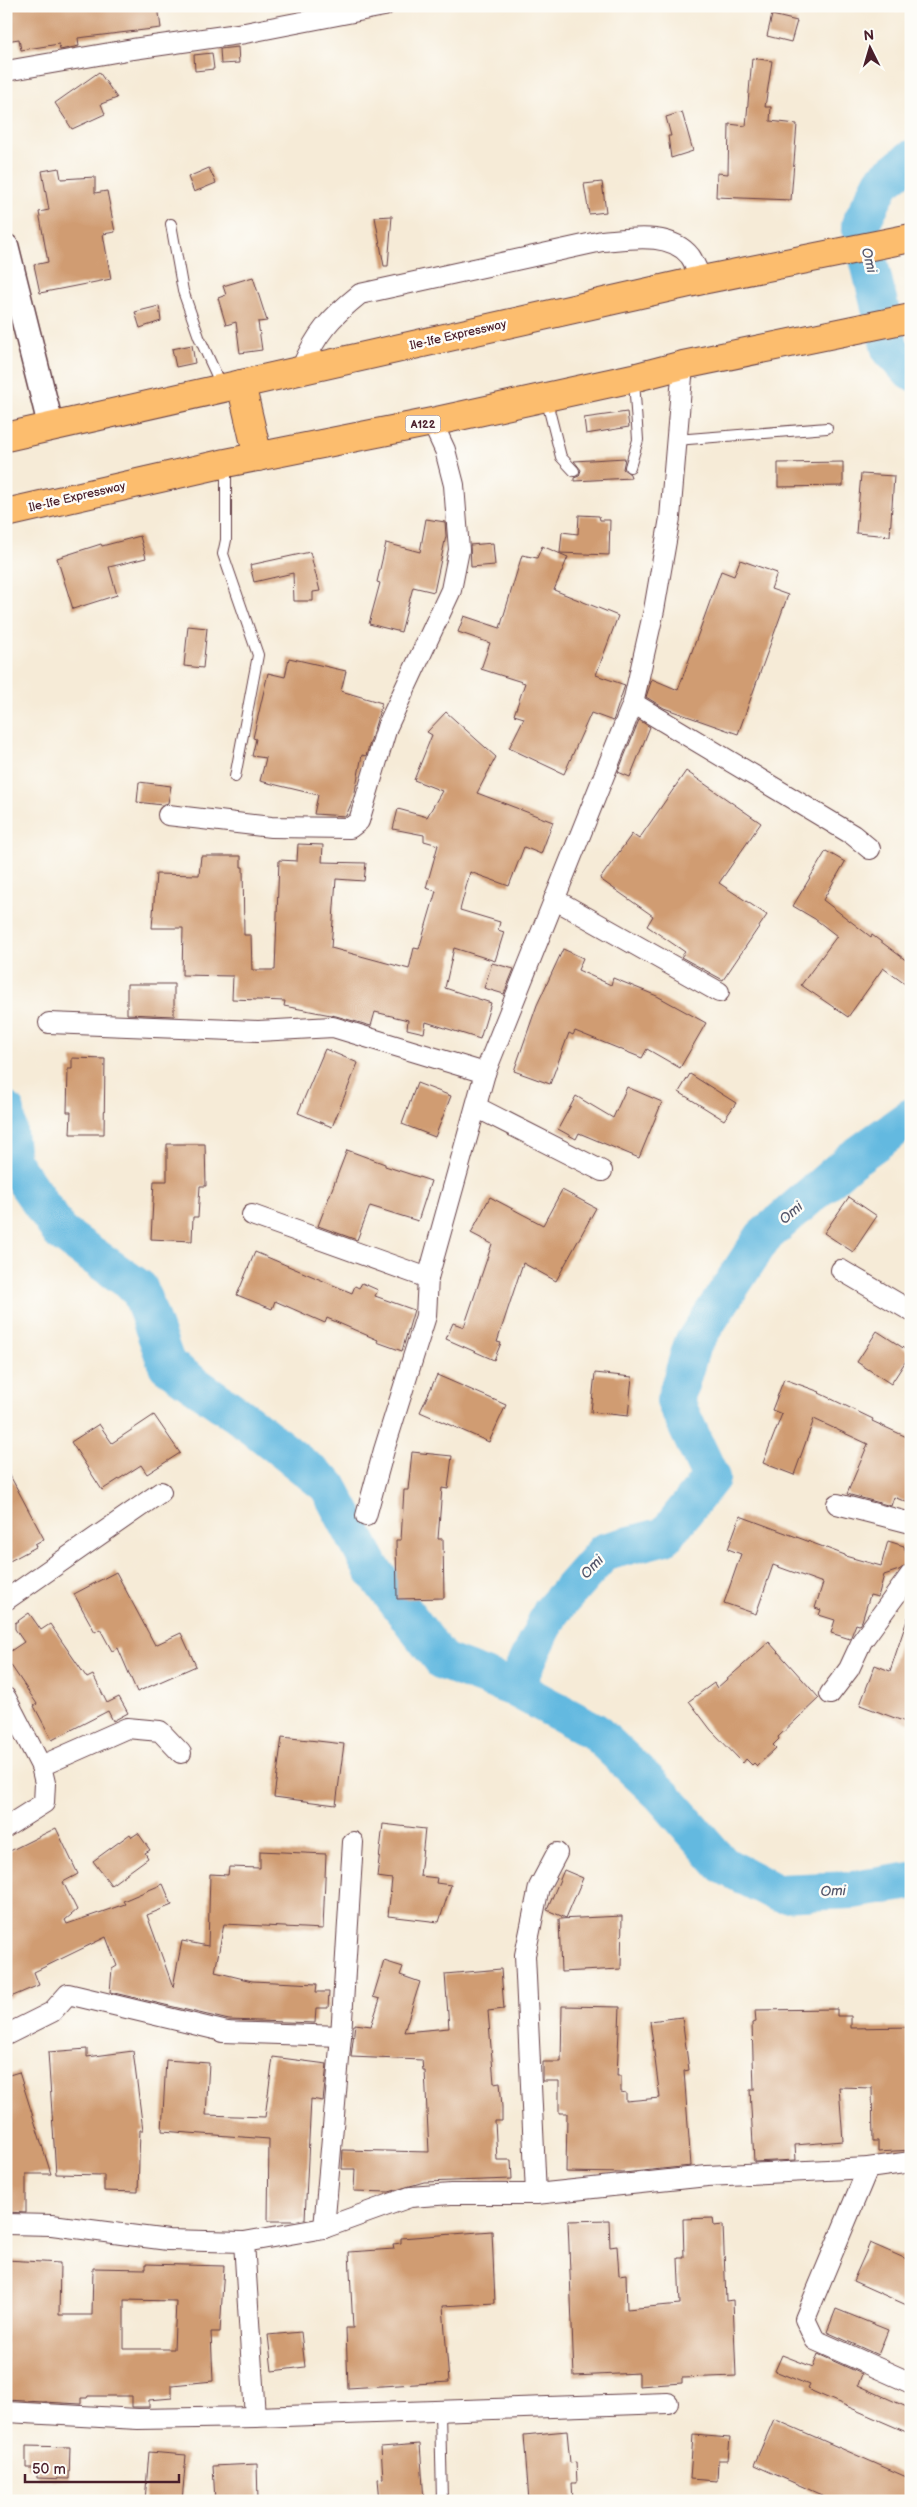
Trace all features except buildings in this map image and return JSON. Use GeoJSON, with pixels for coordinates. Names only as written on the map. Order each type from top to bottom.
{"type":"FeatureCollection","features":[{"type":"Feature","properties":{"kind":"highway","name":"Ile-Ife Expressway"},"geometry":{"type":"LineString","coordinates":[[6,437],[702,280],[903,240]]}},
{"type":"Feature","properties":{"kind":"highway","name":"Ile-Ife Expressway"},"geometry":{"type":"LineString","coordinates":[[6,513],[226,463],[432,422],[634,378],[683,365],[911,318]]}},
{"type":"Feature","properties":{"kind":"highway"},"geometry":{"type":"LineString","coordinates":[[232,386],[258,457]]}},
{"type":"Feature","properties":{"kind":"street"},"geometry":{"type":"LineString","coordinates":[[6,71],[133,49],[245,33],[384,6]]}},
{"type":"Feature","properties":{"kind":"street"},"geometry":{"type":"LineString","coordinates":[[301,369],[320,330],[335,314],[360,294],[602,241],[641,238],[673,243],[689,256],[702,280]]}},
{"type":"Feature","properties":{"kind":"street"},"geometry":{"type":"LineString","coordinates":[[6,247],[51,427]]}},
{"type":"Feature","properties":{"kind":"street"},"geometry":{"type":"LineString","coordinates":[[366,1516],[384,1450],[426,1316],[428,1278],[485,1073],[633,703],[654,610],[670,518],[683,365]]}},
{"type":"Feature","properties":{"kind":"street"},"geometry":{"type":"LineString","coordinates":[[168,816],[271,827],[350,828],[359,821],[387,727],[451,590],[459,550],[454,485],[444,450],[432,422]]}},
{"type":"Feature","properties":{"kind":"street"},"geometry":{"type":"LineString","coordinates":[[633,703],[853,835],[870,849]]}},
{"type":"Feature","properties":{"kind":"street"},"geometry":{"type":"LineString","coordinates":[[554,899],[718,992]]}},
{"type":"Feature","properties":{"kind":"street"},"geometry":{"type":"LineString","coordinates":[[48,1022],[258,1032],[333,1027],[485,1073]]}},
{"type":"Feature","properties":{"kind":"street"},"geometry":{"type":"LineString","coordinates":[[476,1107],[602,1171]]}},
{"type":"Feature","properties":{"kind":"street"},"geometry":{"type":"LineString","coordinates":[[252,1215],[428,1278]]}},
{"type":"Feature","properties":{"kind":"street"},"geometry":{"type":"LineString","coordinates":[[841,1270],[911,1311]]}},
{"type":"Feature","properties":{"kind":"street"},"geometry":{"type":"LineString","coordinates":[[6,1600],[160,1492]]}},
{"type":"Feature","properties":{"kind":"street"},"geometry":{"type":"LineString","coordinates":[[837,1504],[911,1524]]}},
{"type":"Feature","properties":{"kind":"street"},"geometry":{"type":"LineString","coordinates":[[830,1694],[849,1669],[862,1641],[911,1574]]}},
{"type":"Feature","properties":{"kind":"street"},"geometry":{"type":"LineString","coordinates":[[6,1698],[41,1766],[45,1783],[44,1803],[6,1827]]}},
{"type":"Feature","properties":{"kind":"street"},"geometry":{"type":"LineString","coordinates":[[41,1766],[127,1728],[160,1731],[181,1753]]}},
{"type":"Feature","properties":{"kind":"street"},"geometry":{"type":"LineString","coordinates":[[324,2228],[341,2036],[353,1842]]}},
{"type":"Feature","properties":{"kind":"street"},"geometry":{"type":"LineString","coordinates":[[536,2194],[525,1955],[539,1888],[557,1853]]}},
{"type":"Feature","properties":{"kind":"street"},"geometry":{"type":"LineString","coordinates":[[6,2035],[52,2012],[68,1994],[224,2032],[341,2036]]}},
{"type":"Feature","properties":{"kind":"street"},"geometry":{"type":"LineString","coordinates":[[6,2224],[52,2225],[168,2240],[244,2242],[324,2228],[410,2198],[451,2194],[536,2194],[707,2176],[868,2168],[911,2162]]}},
{"type":"Feature","properties":{"kind":"street"},"geometry":{"type":"LineString","coordinates":[[868,2168],[805,2319],[815,2340],[911,2383]]}},
{"type":"Feature","properties":{"kind":"street"},"geometry":{"type":"LineString","coordinates":[[244,2242],[255,2417]]}},
{"type":"Feature","properties":{"kind":"street"},"geometry":{"type":"LineString","coordinates":[[6,2412],[138,2418],[255,2417],[668,2402]]}},
{"type":"Feature","properties":{"kind":"lane"},"geometry":{"type":"LineString","coordinates":[[171,224],[183,290],[199,337],[232,386]]}},
{"type":"Feature","properties":{"kind":"lane"},"geometry":{"type":"LineString","coordinates":[[630,468],[638,440],[634,378]]}},
{"type":"Feature","properties":{"kind":"lane"},"geometry":{"type":"LineString","coordinates":[[546,397],[561,457],[574,471]]}},
{"type":"Feature","properties":{"kind":"lane"},"geometry":{"type":"LineString","coordinates":[[676,440],[827,428]]}},
{"type":"Feature","properties":{"kind":"lane"},"geometry":{"type":"LineString","coordinates":[[226,463],[226,540],[223,554],[258,655],[235,777]]}},
{"type":"Feature","properties":{"kind":"lane"},"geometry":{"type":"LineString","coordinates":[[440,2411],[442,2501]]}},
{"type":"Feature","properties":{"kind":"waterway","name":"Omi"},"geometry":{"type":"LineString","coordinates":[[911,159],[882,182],[860,225],[890,349],[911,372]]}},
{"type":"Feature","properties":{"kind":"waterway"},"geometry":{"type":"LineString","coordinates":[[6,1111],[11,1161],[61,1233],[139,1288],[167,1365],[245,1420],[328,1486],[372,1569],[442,1661],[514,1688],[594,1731],[662,1795],[723,1865],[777,1893],[853,1890],[911,1881]]}},
{"type":"Feature","properties":{"kind":"waterway","name":"Omi"},"geometry":{"type":"LineString","coordinates":[[514,1688],[551,1612],[604,1552],[665,1536],[711,1478],[675,1401],[692,1345],[763,1237],[851,1160],[911,1117]]}}]}
